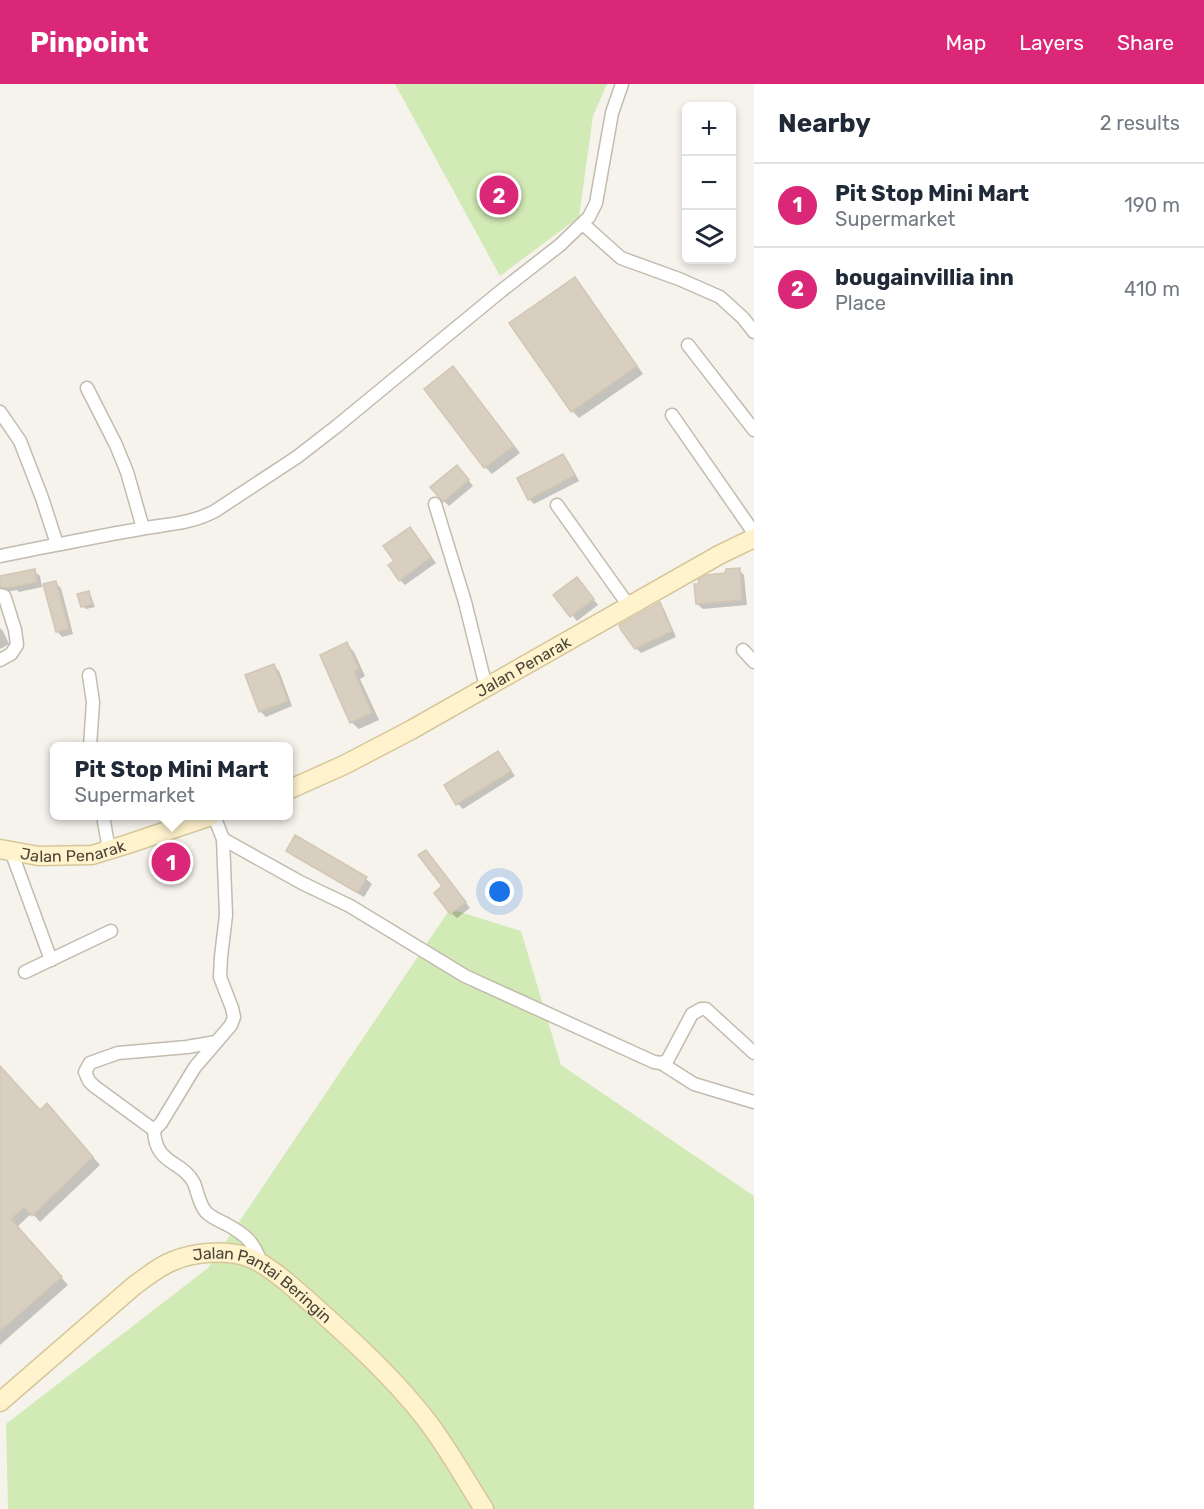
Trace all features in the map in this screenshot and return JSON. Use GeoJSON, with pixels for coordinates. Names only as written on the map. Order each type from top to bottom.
{"type":"FeatureCollection","features":[{"type":"Feature","properties":{"kind":"street"},"geometry":{"type":"LineString","coordinates":[[0,556],[143,528],[188,522],[204,517],[297,457],[560,245],[589,218],[596,203],[612,112],[622,84]]}},
{"type":"Feature","properties":{"kind":"street"},"geometry":{"type":"LineString","coordinates":[[583,224],[621,258],[680,279],[720,297],[743,318],[754,332]]}},
{"type":"Feature","properties":{"kind":"street"},"geometry":{"type":"LineString","coordinates":[[688,345],[754,430]]}},
{"type":"Feature","properties":{"kind":"street"},"geometry":{"type":"LineString","coordinates":[[87,388],[127,472],[143,528]]}},
{"type":"Feature","properties":{"kind":"street"},"geometry":{"type":"LineString","coordinates":[[0,412],[20,441],[57,544]]}},
{"type":"Feature","properties":{"kind":"street"},"geometry":{"type":"LineString","coordinates":[[672,415],[754,533]]}},
{"type":"Feature","properties":{"kind":"street"},"geometry":{"type":"LineString","coordinates":[[435,504],[465,602],[486,687]]}},
{"type":"Feature","properties":{"kind":"street"},"geometry":{"type":"LineString","coordinates":[[557,505],[629,606]]}},
{"type":"Feature","properties":{"kind":"street","name":"Jalan Penarak"},"geometry":{"type":"LineString","coordinates":[[293,788],[344,765],[411,730],[719,555],[754,538]]}},
{"type":"Feature","properties":{"kind":"street"},"geometry":{"type":"LineString","coordinates":[[0,595],[5,598],[17,645],[11,654],[0,660]]}},
{"type":"Feature","properties":{"kind":"street"},"geometry":{"type":"LineString","coordinates":[[743,650],[754,662]]}},
{"type":"Feature","properties":{"kind":"street"},"geometry":{"type":"LineString","coordinates":[[90,675],[93,702],[90,742]]}},
{"type":"Feature","properties":{"kind":"street"},"geometry":{"type":"LineString","coordinates":[[104,820],[109,850]]}},
{"type":"Feature","properties":{"kind":"street","name":"Jalan Penarak"},"geometry":{"type":"LineString","coordinates":[[5,850],[39,856],[92,855],[200,820]]}},
{"type":"Feature","properties":{"kind":"street"},"geometry":{"type":"LineString","coordinates":[[214,820],[223,838],[226,915],[220,977],[234,1017],[231,1025],[195,1067],[161,1123],[154,1130],[154,1141],[171,1163],[187,1173],[205,1211],[249,1239],[263,1265]]}},
{"type":"Feature","properties":{"kind":"street"},"geometry":{"type":"LineString","coordinates":[[223,838],[302,883],[350,906],[465,976],[654,1062],[661,1063],[694,1084],[754,1102]]}},
{"type":"Feature","properties":{"kind":"street"},"geometry":{"type":"LineString","coordinates":[[5,850],[51,960]]}},
{"type":"Feature","properties":{"kind":"street"},"geometry":{"type":"LineString","coordinates":[[25,972],[111,931]]}},
{"type":"Feature","properties":{"kind":"street"},"geometry":{"type":"LineString","coordinates":[[661,1063],[667,1061],[692,1014],[700,1009],[706,1009],[754,1053]]}},
{"type":"Feature","properties":{"kind":"street"},"geometry":{"type":"LineString","coordinates":[[154,1130],[89,1081],[85,1072],[90,1063],[118,1053],[216,1042]]}},
{"type":"Feature","properties":{"kind":"street","name":"Jalan Pantai Beringin"},"geometry":{"type":"LineString","coordinates":[[0,1402],[135,1285],[173,1261],[190,1255],[230,1253],[247,1257],[263,1265],[296,1290],[358,1345],[402,1390],[426,1419],[484,1509]]}},
{"type":"Feature","properties":{"kind":"green space"},"geometry":{"type":"Polygon","coordinates":[[[395,84],[607,84],[593,116],[579,217],[500,276],[395,84]]]}},
{"type":"Feature","properties":{"kind":"green space"},"geometry":{"type":"Polygon","coordinates":[[[450,909],[521,931],[561,1065],[754,1196],[754,1509],[8,1509],[6,1424],[208,1268],[450,909]]]}},
{"type":"Feature","properties":{"kind":"building"},"geometry":{"type":"Polygon","coordinates":[[[575,277],[637,366],[571,412],[509,323],[575,277]]]}},
{"type":"Feature","properties":{"kind":"building"},"geometry":{"type":"Polygon","coordinates":[[[453,366],[514,446],[484,468],[424,389],[453,366]]]}},
{"type":"Feature","properties":{"kind":"building"},"geometry":{"type":"Polygon","coordinates":[[[563,454],[575,475],[528,500],[517,478],[563,454]]]}},
{"type":"Feature","properties":{"kind":"building"},"geometry":{"type":"Polygon","coordinates":[[[457,465],[469,480],[443,502],[430,487],[457,465]]]}},
{"type":"Feature","properties":{"kind":"building"},"geometry":{"type":"Polygon","coordinates":[[[410,527],[431,557],[399,581],[388,565],[394,561],[383,546],[410,527]]]}},
{"type":"Feature","properties":{"kind":"building"},"geometry":{"type":"Polygon","coordinates":[[[740,568],[742,600],[696,604],[694,584],[699,584],[698,580],[707,575],[725,573],[726,569],[740,568]]]}},
{"type":"Feature","properties":{"kind":"building"},"geometry":{"type":"Polygon","coordinates":[[[35,569],[37,582],[7,588],[0,587],[0,576],[35,569]]]}},
{"type":"Feature","properties":{"kind":"building"},"geometry":{"type":"Polygon","coordinates":[[[577,577],[594,599],[570,617],[553,595],[577,577]]]}},
{"type":"Feature","properties":{"kind":"building"},"geometry":{"type":"Polygon","coordinates":[[[56,581],[69,629],[56,632],[43,584],[56,581]]]}},
{"type":"Feature","properties":{"kind":"building"},"geometry":{"type":"Polygon","coordinates":[[[89,591],[92,604],[81,607],[77,594],[89,591]]]}},
{"type":"Feature","properties":{"kind":"building"},"geometry":{"type":"Polygon","coordinates":[[[660,602],[672,631],[635,649],[619,625],[660,602]]]}},
{"type":"Feature","properties":{"kind":"building"},"geometry":{"type":"Polygon","coordinates":[[[347,642],[359,669],[354,671],[372,713],[350,723],[320,655],[347,642]]]}},
{"type":"Feature","properties":{"kind":"building"},"geometry":{"type":"Polygon","coordinates":[[[274,664],[288,701],[259,712],[245,675],[274,664]]]}},
{"type":"Feature","properties":{"kind":"building"},"geometry":{"type":"Polygon","coordinates":[[[498,751],[511,771],[456,805],[444,785],[498,751]]]}},
{"type":"Feature","properties":{"kind":"building"},"geometry":{"type":"Polygon","coordinates":[[[295,835],[367,877],[358,893],[286,851],[295,835]]]}},
{"type":"Feature","properties":{"kind":"building"},"geometry":{"type":"Polygon","coordinates":[[[426,850],[466,902],[450,914],[434,893],[442,886],[418,855],[426,850]]]}},
{"type":"Feature","properties":{"kind":"building"},"geometry":{"type":"Polygon","coordinates":[[[0,1066],[40,1110],[47,1103],[93,1157],[32,1216],[24,1207],[11,1219],[62,1277],[0,1331],[0,1066]]]}},
{"type":"Feature","properties":{"kind":"place","name":"bougainvillia inn"},"geometry":{"type":"Point","coordinates":[499,195]}},
{"type":"Feature","properties":{"kind":"place","name":"Pit Stop Mini Mart"},"geometry":{"type":"Point","coordinates":[171,862]}}]}
